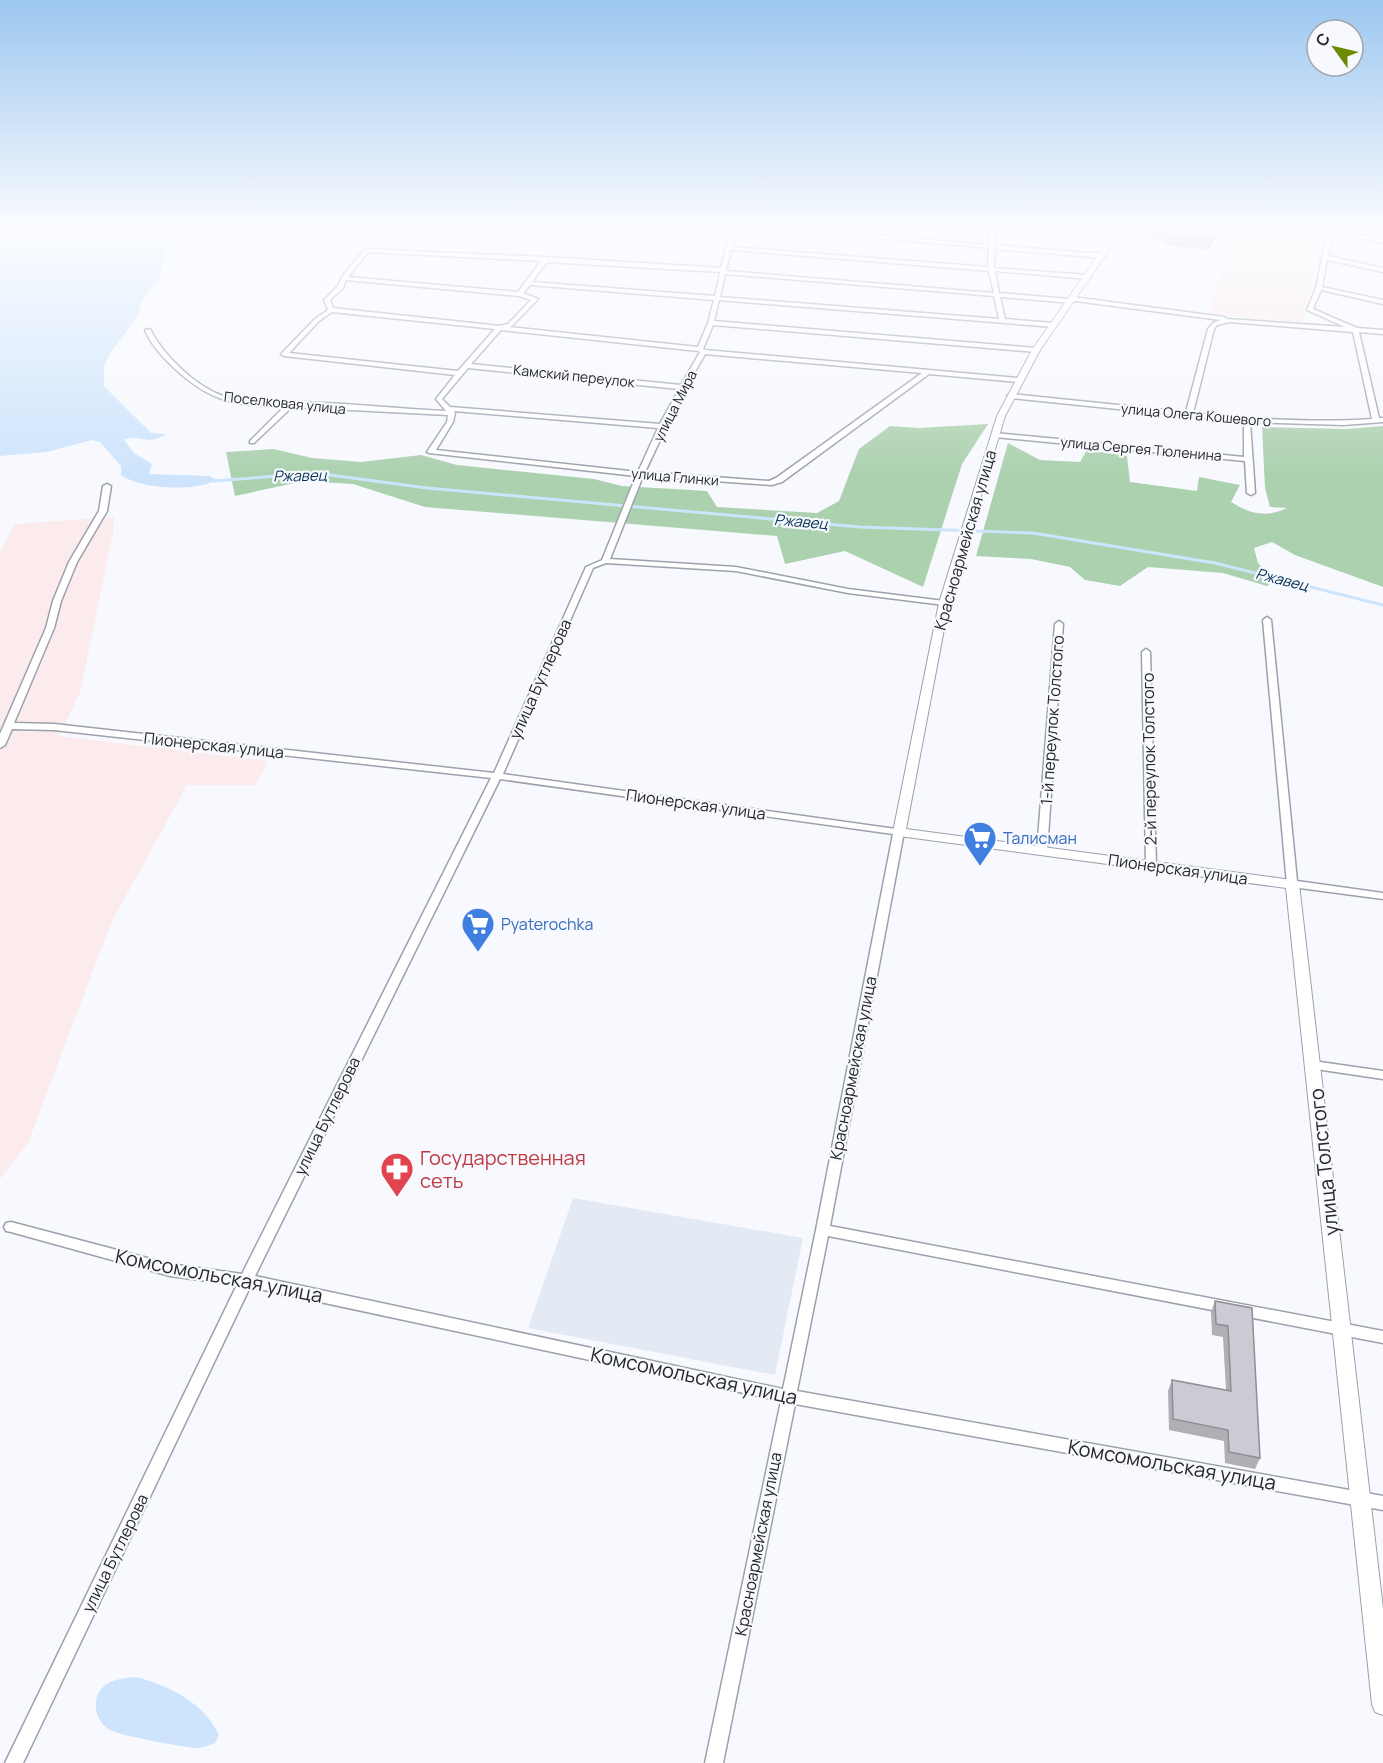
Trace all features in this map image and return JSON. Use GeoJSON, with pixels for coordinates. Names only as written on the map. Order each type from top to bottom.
{"type":"FeatureCollection","features":[{"type":"Feature","properties":{"kind":"street"},"geometry":{"type":"LineString","coordinates":[[451,411],[439,399],[499,328],[510,325],[525,309]]}},
{"type":"Feature","properties":{"kind":"street","name":"улица Мира"},"geometry":{"type":"LineString","coordinates":[[640,474],[702,351],[714,309]]}},
{"type":"Feature","properties":{"kind":"street"},"geometry":{"type":"LineString","coordinates":[[870,309],[1054,325]]}},
{"type":"Feature","properties":{"kind":"street"},"geometry":{"type":"LineString","coordinates":[[1000,309],[1002,319]]}},
{"type":"Feature","properties":{"kind":"street","name":"Красноармейская улица"},"geometry":{"type":"LineString","coordinates":[[714,1763],[787,1396],[823,1230],[944,603],[995,435],[1010,396],[1036,350],[1065,309]]}},
{"type":"Feature","properties":{"kind":"street"},"geometry":{"type":"LineString","coordinates":[[1143,309],[1226,320],[1383,332]]}},
{"type":"Feature","properties":{"kind":"street"},"geometry":{"type":"LineString","coordinates":[[1310,309],[1356,330]]}},
{"type":"Feature","properties":{"kind":"street"},"geometry":{"type":"LineString","coordinates":[[459,373],[284,354],[317,320],[331,310],[702,351],[1018,380]]}},
{"type":"Feature","properties":{"kind":"street"},"geometry":{"type":"LineString","coordinates":[[1190,415],[1211,329],[1226,320]]}},
{"type":"Feature","properties":{"kind":"street"},"geometry":{"type":"LineString","coordinates":[[711,323],[1036,350]]}},
{"type":"Feature","properties":{"kind":"street","name":"Поселковая улица"},"geometry":{"type":"LineString","coordinates":[[148,330],[156,345],[194,381],[212,394],[231,400],[352,410],[451,411],[664,426]]}},
{"type":"Feature","properties":{"kind":"street"},"geometry":{"type":"LineString","coordinates":[[1356,330],[1380,420]]}},
{"type":"Feature","properties":{"kind":"street","name":"Камский переулок"},"geometry":{"type":"LineString","coordinates":[[467,366],[682,387]]}},
{"type":"Feature","properties":{"kind":"street","name":"улица Глинки"},"geometry":{"type":"LineString","coordinates":[[451,411],[450,422],[431,452],[640,474],[758,483],[779,480],[929,371]]}},
{"type":"Feature","properties":{"kind":"street","name":"улица Олега Кошевого"},"geometry":{"type":"LineString","coordinates":[[1010,396],[1247,420],[1298,423],[1380,420]]}},
{"type":"Feature","properties":{"kind":"street"},"geometry":{"type":"LineString","coordinates":[[252,442],[291,404]]}},
{"type":"Feature","properties":{"kind":"street"},"geometry":{"type":"LineString","coordinates":[[1247,420],[1251,493]]}},
{"type":"Feature","properties":{"kind":"street","name":"улица Сергея Тюленина"},"geometry":{"type":"LineString","coordinates":[[995,435],[1248,459]]}},
{"type":"Feature","properties":{"kind":"street","name":"улица Бутлерова"},"geometry":{"type":"LineString","coordinates":[[14,1763],[246,1280],[497,776],[590,567],[605,561],[631,491],[640,474]]}},
{"type":"Feature","properties":{"kind":"street"},"geometry":{"type":"LineString","coordinates":[[0,745],[50,628],[57,601],[73,562],[103,511],[107,486]]}},
{"type":"Feature","properties":{"kind":"street"},"geometry":{"type":"LineString","coordinates":[[605,561],[736,569],[848,591],[944,603]]}},
{"type":"Feature","properties":{"kind":"street","name":"улица Толстого"},"geometry":{"type":"LineString","coordinates":[[1267,620],[1292,884],[1383,1704]]}},
{"type":"Feature","properties":{"kind":"street","name":"1-й переулок Толстого"},"geometry":{"type":"LineString","coordinates":[[1042,851],[1059,624]]}},
{"type":"Feature","properties":{"kind":"street","name":"2-й переулок Толстого"},"geometry":{"type":"LineString","coordinates":[[1146,652],[1151,866]]}},
{"type":"Feature","properties":{"kind":"street","name":"Пионерская улица"},"geometry":{"type":"LineString","coordinates":[[8,726],[54,727],[497,776],[1383,896]]}},
{"type":"Feature","properties":{"kind":"street"},"geometry":{"type":"LineString","coordinates":[[1313,1065],[1383,1075]]}},
{"type":"Feature","properties":{"kind":"street","name":"Комсомольская улица"},"geometry":{"type":"LineString","coordinates":[[11,1227],[170,1270],[246,1280],[787,1396],[1383,1503]]}},
{"type":"Feature","properties":{"kind":"street"},"geometry":{"type":"LineString","coordinates":[[823,1230],[1383,1337]]}},
{"type":"Feature","properties":{"kind":"shaded area"},"geometry":{"type":"Polygon","coordinates":[[[1210,309],[1306,309],[1303,322],[1208,314],[1210,309]]]}},
{"type":"Feature","properties":{"kind":"shaded area"},"geometry":{"type":"Polygon","coordinates":[[[114,517],[113,533],[80,693],[59,736],[268,761],[256,785],[187,785],[111,923],[28,1143],[0,1179],[0,552],[15,524],[114,517]]]}},
{"type":"Feature","properties":{"kind":"shaded area"},"geometry":{"type":"Polygon","coordinates":[[[573,1198],[803,1238],[775,1375],[528,1328],[573,1198]]]}},
{"type":"Feature","properties":{"kind":"green space"},"geometry":{"type":"Polygon","coordinates":[[[988,424],[962,464],[923,587],[845,551],[785,564],[777,536],[425,507],[353,484],[304,481],[235,496],[226,452],[274,449],[312,458],[361,462],[421,455],[457,465],[594,479],[622,486],[707,491],[717,507],[817,513],[839,501],[859,449],[890,426],[918,428],[988,424]]]}},
{"type":"Feature","properties":{"kind":"green space"},"geometry":{"type":"Polygon","coordinates":[[[1383,426],[1383,587],[1295,555],[1272,542],[1254,548],[1258,563],[1275,580],[1267,586],[1223,573],[1148,567],[1120,586],[1085,580],[1070,567],[1031,559],[976,556],[1008,443],[1040,460],[1080,462],[1087,450],[1127,456],[1130,482],[1197,491],[1199,477],[1240,485],[1231,502],[1252,512],[1265,514],[1287,508],[1270,507],[1265,488],[1262,427],[1346,429],[1383,426]]]}},
{"type":"Feature","properties":{"kind":"water"},"geometry":{"type":"Polygon","coordinates":[[[0,309],[140,309],[138,315],[109,355],[104,367],[104,386],[151,433],[167,434],[148,440],[130,438],[124,440],[134,453],[152,464],[149,474],[209,476],[215,479],[205,484],[180,488],[153,486],[130,480],[121,475],[121,466],[100,442],[92,440],[47,452],[0,456],[0,309]]]}},
{"type":"Feature","properties":{"kind":"water"},"geometry":{"type":"Polygon","coordinates":[[[135,1677],[173,1690],[195,1705],[219,1735],[215,1743],[199,1748],[179,1746],[126,1735],[105,1726],[96,1709],[100,1691],[111,1682],[135,1677]]]}},
{"type":"Feature","properties":{"kind":"building"},"geometry":{"type":"Polygon","coordinates":[[[1215,1301],[1252,1308],[1260,1458],[1229,1452],[1228,1430],[1173,1419],[1172,1380],[1231,1391],[1228,1326],[1216,1324],[1215,1301]]]}},
{"type":"Feature","properties":{"kind":"waterway","name":"Ржавец"},"geometry":{"type":"LineString","coordinates":[[214,481],[315,473],[427,488],[860,527],[1033,533],[1215,563],[1383,605]]}},
{"type":"Feature","properties":{"kind":"place","name":"Талисман"},"geometry":{"type":"Point","coordinates":[980,867]}},
{"type":"Feature","properties":{"kind":"place","name":"Pyaterochka"},"geometry":{"type":"Point","coordinates":[478,953]}},
{"type":"Feature","properties":{"kind":"place","name":"Государственная сеть"},"geometry":{"type":"Point","coordinates":[397,1198]}}]}
